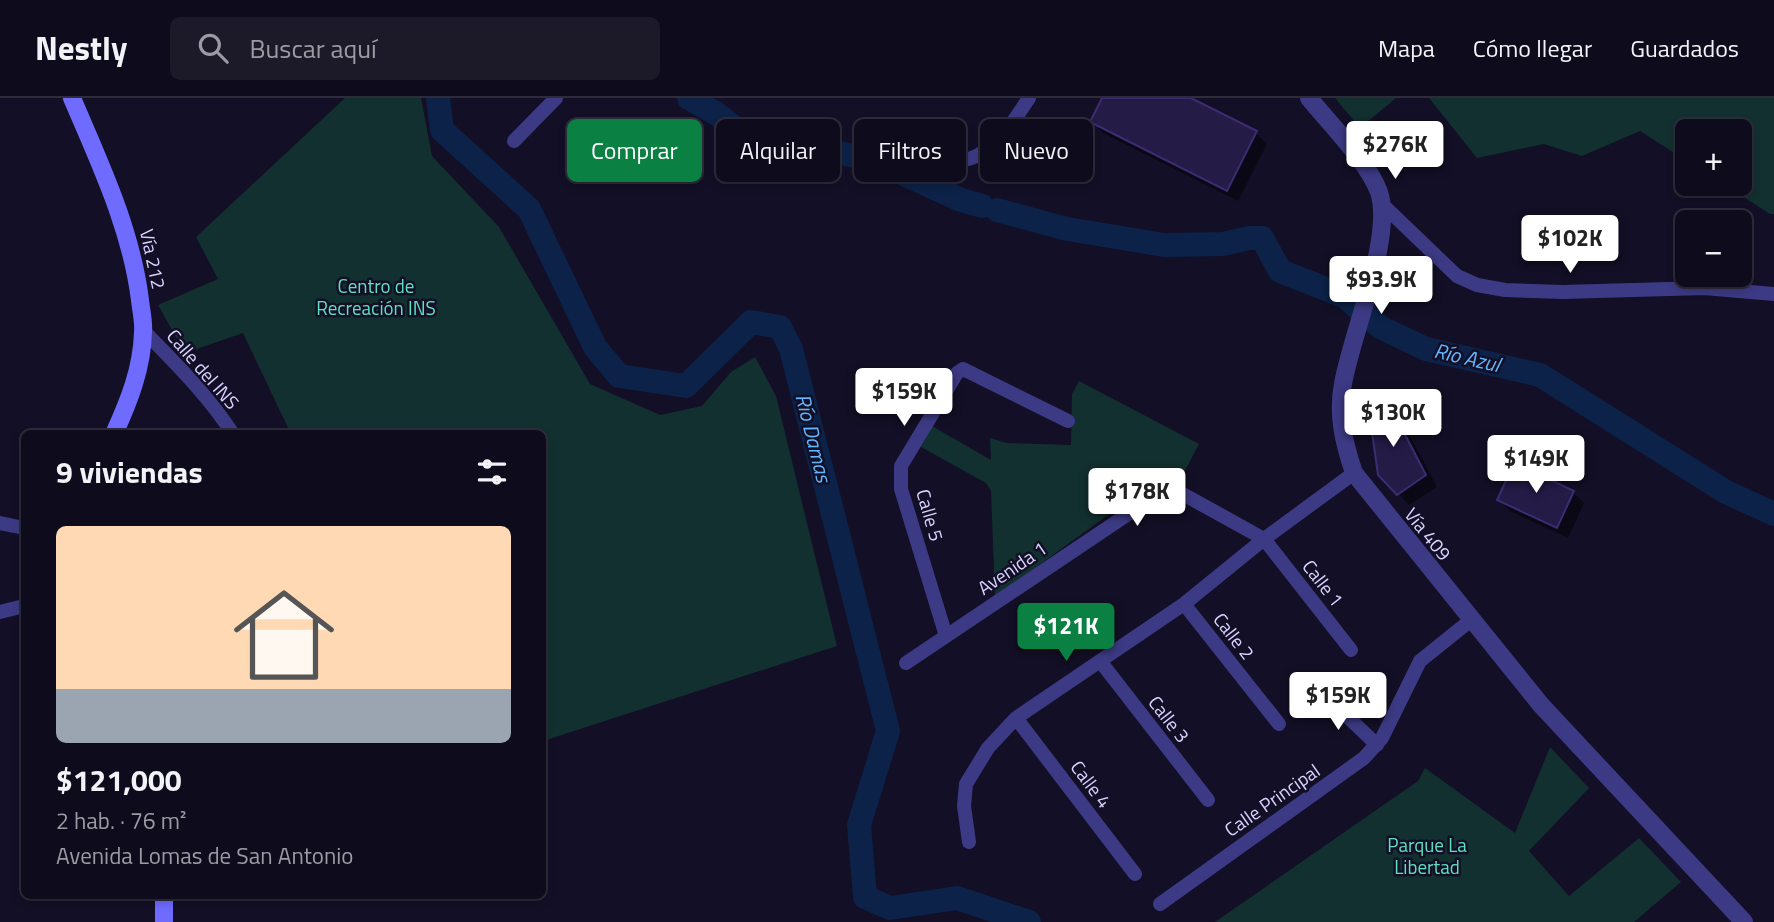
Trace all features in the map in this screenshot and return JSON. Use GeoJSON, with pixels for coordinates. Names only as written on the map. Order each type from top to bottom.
{"type":"FeatureCollection","features":[{"type":"Feature","properties":{"kind":"main road","name":"Vía 212"},"geometry":{"type":"LineString","coordinates":[[72,98],[124,224],[139,289],[143,330],[140,361],[131,397],[116,430]]}},
{"type":"Feature","properties":{"kind":"main road"},"geometry":{"type":"LineString","coordinates":[[164,899],[164,922]]}},
{"type":"Feature","properties":{"kind":"street"},"geometry":{"type":"LineString","coordinates":[[514,141],[556,98]]}},
{"type":"Feature","properties":{"kind":"street"},"geometry":{"type":"LineString","coordinates":[[969,159],[1003,137],[1029,98]]}},
{"type":"Feature","properties":{"kind":"street","name":"Vía 409"},"geometry":{"type":"LineString","coordinates":[[1310,98],[1368,170],[1379,191],[1382,204],[1381,237],[1343,384],[1340,411],[1343,440],[1353,473],[1541,705],[1744,922]]}},
{"type":"Feature","properties":{"kind":"street"},"geometry":{"type":"LineString","coordinates":[[1382,204],[1457,276],[1477,285],[1505,290],[1563,292],[1704,289],[1774,294]]}},
{"type":"Feature","properties":{"kind":"street","name":"Calle del INS"},"geometry":{"type":"LineString","coordinates":[[143,330],[207,398],[230,430]]}},
{"type":"Feature","properties":{"kind":"street","name":"Calle 5"},"geometry":{"type":"LineString","coordinates":[[946,636],[901,489],[901,466],[957,373],[963,369],[1068,421]]}},
{"type":"Feature","properties":{"kind":"street"},"geometry":{"type":"LineString","coordinates":[[969,842],[964,806],[966,784],[988,748],[1016,718],[1184,604],[1353,473]]}},
{"type":"Feature","properties":{"kind":"street","name":"Avenida 1"},"geometry":{"type":"LineString","coordinates":[[906,663],[1165,491],[1181,494],[1265,539]]}},
{"type":"Feature","properties":{"kind":"street"},"geometry":{"type":"LineString","coordinates":[[0,523],[21,527]]}},
{"type":"Feature","properties":{"kind":"street","name":"Calle 1"},"geometry":{"type":"LineString","coordinates":[[1265,539],[1351,650]]}},
{"type":"Feature","properties":{"kind":"street","name":"Calle 2"},"geometry":{"type":"LineString","coordinates":[[1184,604],[1279,724]]}},
{"type":"Feature","properties":{"kind":"street"},"geometry":{"type":"LineString","coordinates":[[0,612],[21,607]]}},
{"type":"Feature","properties":{"kind":"street","name":"Calle Principal"},"geometry":{"type":"LineString","coordinates":[[1160,904],[1364,758],[1377,745],[1420,661],[1471,620]]}},
{"type":"Feature","properties":{"kind":"street","name":"Calle 3"},"geometry":{"type":"LineString","coordinates":[[1100,661],[1208,800]]}},
{"type":"Feature","properties":{"kind":"street"},"geometry":{"type":"LineString","coordinates":[[1324,694],[1377,745]]}},
{"type":"Feature","properties":{"kind":"street","name":"Calle 4"},"geometry":{"type":"LineString","coordinates":[[1016,718],[1135,874]]}},
{"type":"Feature","properties":{"kind":"green space","name":"Centro de Recreación INS"},"geometry":{"type":"Polygon","coordinates":[[[345,98],[421,98],[432,156],[499,227],[590,384],[660,415],[702,406],[731,372],[755,357],[776,396],[837,646],[546,740],[546,430],[289,430],[243,333],[185,353],[158,305],[218,279],[196,237],[345,98]]]}},
{"type":"Feature","properties":{"kind":"green space"},"geometry":{"type":"Polygon","coordinates":[[[1335,98],[1396,98],[1360,128],[1335,98]]]}},
{"type":"Feature","properties":{"kind":"green space"},"geometry":{"type":"Polygon","coordinates":[[[1429,98],[1774,98],[1774,214],[1742,196],[1752,196],[1752,119],[1675,119],[1675,153],[1640,131],[1582,156],[1544,144],[1477,158],[1429,98]]]}},
{"type":"Feature","properties":{"kind":"green space"},"geometry":{"type":"Polygon","coordinates":[[[1079,381],[1199,444],[1179,482],[1167,480],[1152,483],[995,597],[991,491],[986,483],[921,447],[932,426],[991,460],[990,438],[1007,443],[1071,445],[1072,394],[1079,381]]]}},
{"type":"Feature","properties":{"kind":"green space","name":"Parque La Libertad"},"geometry":{"type":"Polygon","coordinates":[[[1550,747],[1589,788],[1529,851],[1569,896],[1639,838],[1681,882],[1634,922],[1215,922],[1418,781],[1425,768],[1515,833],[1550,747]]]}},
{"type":"Feature","properties":{"kind":"building"},"geometry":{"type":"Polygon","coordinates":[[[1102,98],[1191,98],[1257,131],[1227,191],[1093,124],[1092,119],[1102,98]]]}},
{"type":"Feature","properties":{"kind":"building"},"geometry":{"type":"Polygon","coordinates":[[[1383,392],[1426,475],[1397,495],[1378,475],[1369,411],[1383,392]]]}},
{"type":"Feature","properties":{"kind":"building"},"geometry":{"type":"Polygon","coordinates":[[[1514,463],[1574,491],[1557,528],[1497,500],[1514,463]]]}},
{"type":"Feature","properties":{"kind":"waterway","name":"Río Damas"},"geometry":{"type":"LineString","coordinates":[[438,98],[442,130],[529,209],[595,347],[619,376],[686,386],[751,322],[780,327],[791,349],[888,731],[859,825],[865,897],[890,908],[957,898],[1029,922]]}},
{"type":"Feature","properties":{"kind":"waterway","name":"Río Azul"},"geometry":{"type":"LineString","coordinates":[[689,98],[717,114],[753,142],[792,157],[839,153],[854,156]]}},
{"type":"Feature","properties":{"kind":"waterway","name":"Río Azul"},"geometry":{"type":"LineString","coordinates":[[921,182],[961,200],[982,206]]}},
{"type":"Feature","properties":{"kind":"waterway","name":"Río Azul"},"geometry":{"type":"LineString","coordinates":[[997,210],[1067,229],[1164,245],[1223,244],[1262,238],[1280,271],[1344,296],[1380,327],[1426,349],[1540,375],[1726,492],[1774,514]]}}]}
